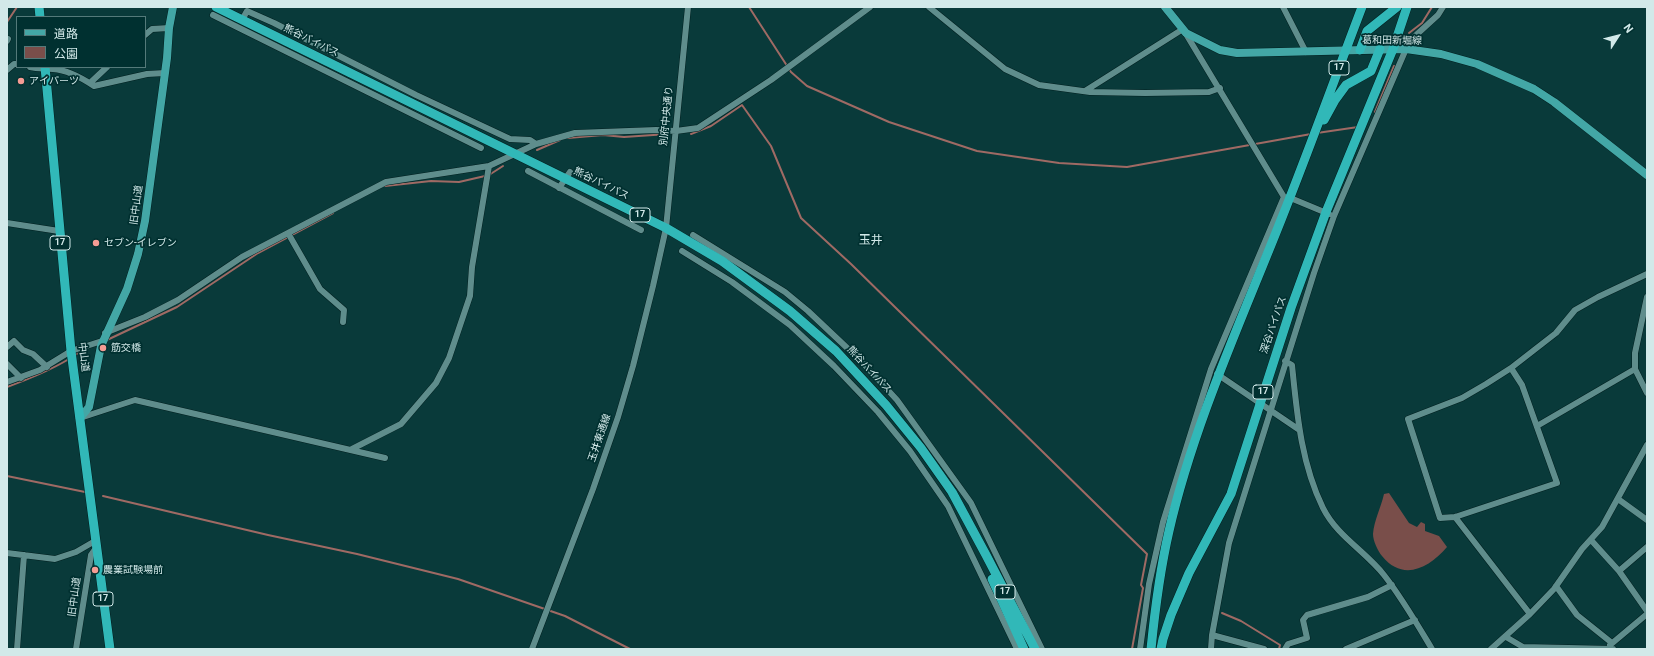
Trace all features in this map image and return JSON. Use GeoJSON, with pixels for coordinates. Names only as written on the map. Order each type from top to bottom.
{"type":"FeatureCollection","features":[{"type":"Feature","properties":{"kind":"highway","name":"17"},"geometry":{"type":"LineString","coordinates":[[1150,649],[1156,594],[1169,531],[1185,474],[1219,376],[1287,197],[1315,131],[1362,7]]}},
{"type":"Feature","properties":{"kind":"highway"},"geometry":{"type":"LineString","coordinates":[[1360,50],[1367,31],[1397,7]]}},
{"type":"Feature","properties":{"kind":"highway","name":"深谷バイパス"},"geometry":{"type":"LineString","coordinates":[[1162,649],[1163,639],[1189,573],[1231,494],[1291,308],[1330,214],[1361,127],[1393,49],[1407,7]]}},
{"type":"Feature","properties":{"kind":"highway","name":"熊谷バイパス"},"geometry":{"type":"LineString","coordinates":[[214,11],[242,20],[271,39],[434,119],[568,175],[666,228],[722,261],[797,317],[836,351],[887,406],[921,448],[952,492],[975,537]]}},
{"type":"Feature","properties":{"kind":"highway"},"geometry":{"type":"LineString","coordinates":[[1315,131],[1326,118],[1335,100],[1346,85],[1371,71],[1380,49]]}},
{"type":"Feature","properties":{"kind":"highway","name":"中山道"},"geometry":{"type":"LineString","coordinates":[[45,68],[70,351],[110,649]]}},
{"type":"Feature","properties":{"kind":"highway","name":"17"},"geometry":{"type":"LineString","coordinates":[[975,537],[984,562],[1024,649]]}},
{"type":"Feature","properties":{"kind":"highway","name":"17"},"geometry":{"type":"LineString","coordinates":[[975,537],[1035,649]]}},
{"type":"Feature","properties":{"kind":"main road","name":"旧中山道"},"geometry":{"type":"LineString","coordinates":[[80,418],[89,408],[104,337],[127,289],[139,248],[165,73],[172,7]]}},
{"type":"Feature","properties":{"kind":"main road","name":"葛和田新堀線"},"geometry":{"type":"LineString","coordinates":[[1165,7],[1184,31],[1220,50],[1237,53],[1406,49],[1441,54],[1477,64],[1534,89],[1554,102],[1647,175]]}},
{"type":"Feature","properties":{"kind":"street","name":"別府中央通り"},"geometry":{"type":"LineString","coordinates":[[666,228],[688,7]]}},
{"type":"Feature","properties":{"kind":"street"},"geometry":{"type":"LineString","coordinates":[[7,382],[47,367],[70,351],[104,337],[178,300],[242,257],[386,182],[489,166],[513,153],[536,144],[581,133],[656,130],[676,131],[698,128],[782,72],[870,7]]}},
{"type":"Feature","properties":{"kind":"street"},"geometry":{"type":"LineString","coordinates":[[929,7],[1005,69],[1039,85],[1084,92],[1209,92],[1220,88]]}},
{"type":"Feature","properties":{"kind":"street"},"geometry":{"type":"LineString","coordinates":[[1283,7],[1306,52]]}},
{"type":"Feature","properties":{"kind":"street"},"geometry":{"type":"LineString","coordinates":[[1211,649],[1212,635],[1229,543],[1330,214],[1406,49],[1415,36],[1438,15],[1443,7]]}},
{"type":"Feature","properties":{"kind":"street"},"geometry":{"type":"LineString","coordinates":[[214,11],[271,39]]}},
{"type":"Feature","properties":{"kind":"street"},"geometry":{"type":"LineString","coordinates":[[242,20],[247,11],[416,95],[510,139],[530,140],[536,144]]}},
{"type":"Feature","properties":{"kind":"street"},"geometry":{"type":"LineString","coordinates":[[146,34],[152,29],[169,28]]}},
{"type":"Feature","properties":{"kind":"street"},"geometry":{"type":"LineString","coordinates":[[1084,92],[1184,31],[1220,88],[1255,149],[1287,197],[1330,214]]}},
{"type":"Feature","properties":{"kind":"street"},"geometry":{"type":"LineString","coordinates":[[7,70],[16,64]]}},
{"type":"Feature","properties":{"kind":"street"},"geometry":{"type":"LineString","coordinates":[[45,68],[75,75],[94,86],[147,74],[165,73]]}},
{"type":"Feature","properties":{"kind":"street"},"geometry":{"type":"LineString","coordinates":[[90,83],[106,68]]}},
{"type":"Feature","properties":{"kind":"street"},"geometry":{"type":"LineString","coordinates":[[434,119],[481,148]]}},
{"type":"Feature","properties":{"kind":"street"},"geometry":{"type":"LineString","coordinates":[[352,449],[401,424],[436,383],[449,358],[470,296],[472,267],[489,166]]}},
{"type":"Feature","properties":{"kind":"street"},"geometry":{"type":"LineString","coordinates":[[528,171],[640,230]]}},
{"type":"Feature","properties":{"kind":"street"},"geometry":{"type":"LineString","coordinates":[[559,188],[568,175]]}},
{"type":"Feature","properties":{"kind":"street"},"geometry":{"type":"LineString","coordinates":[[1140,649],[1149,584],[1163,522],[1211,369],[1287,197]]}},
{"type":"Feature","properties":{"kind":"street"},"geometry":{"type":"LineString","coordinates":[[7,223],[59,231]]}},
{"type":"Feature","properties":{"kind":"street","name":"玉井東通線"},"geometry":{"type":"LineString","coordinates":[[532,649],[618,417],[635,359],[666,228]]}},
{"type":"Feature","properties":{"kind":"street"},"geometry":{"type":"LineString","coordinates":[[288,233],[320,289],[344,310],[343,322]]}},
{"type":"Feature","properties":{"kind":"street"},"geometry":{"type":"LineString","coordinates":[[694,235],[785,292],[805,308],[862,362],[897,400],[971,503],[1042,649]]}},
{"type":"Feature","properties":{"kind":"street"},"geometry":{"type":"LineString","coordinates":[[682,251],[732,282],[790,326],[834,366],[878,412],[910,451],[948,506],[1017,649]]}},
{"type":"Feature","properties":{"kind":"street"},"geometry":{"type":"LineString","coordinates":[[1512,368],[1522,385],[1557,483],[1455,517],[1440,518],[1408,419],[1462,398],[1512,368],[1556,333],[1575,310],[1598,296],[1647,274]]}},
{"type":"Feature","properties":{"kind":"street"},"geometry":{"type":"LineString","coordinates":[[1647,297],[1635,353],[1635,369],[1647,393]]}},
{"type":"Feature","properties":{"kind":"street"},"geometry":{"type":"LineString","coordinates":[[790,326],[805,308]]}},
{"type":"Feature","properties":{"kind":"street"},"geometry":{"type":"LineString","coordinates":[[7,347],[14,341],[23,350],[33,354],[47,367]]}},
{"type":"Feature","properties":{"kind":"street"},"geometry":{"type":"LineString","coordinates":[[1285,361],[1292,365],[1298,429],[1308,469],[1323,508],[1343,536],[1383,574],[1415,620],[1432,649]]}},
{"type":"Feature","properties":{"kind":"street"},"geometry":{"type":"LineString","coordinates":[[7,364],[21,378]]}},
{"type":"Feature","properties":{"kind":"street"},"geometry":{"type":"LineString","coordinates":[[1211,369],[1219,376],[1260,402],[1298,429]]}},
{"type":"Feature","properties":{"kind":"street"},"geometry":{"type":"LineString","coordinates":[[1537,426],[1635,369]]}},
{"type":"Feature","properties":{"kind":"street"},"geometry":{"type":"LineString","coordinates":[[80,418],[135,400],[266,431],[352,449],[385,458]]}},
{"type":"Feature","properties":{"kind":"street"},"geometry":{"type":"LineString","coordinates":[[878,412],[897,400]]}},
{"type":"Feature","properties":{"kind":"street"},"geometry":{"type":"LineString","coordinates":[[1491,649],[1530,614],[1556,586],[1590,540],[1602,527],[1647,445]]}},
{"type":"Feature","properties":{"kind":"street"},"geometry":{"type":"LineString","coordinates":[[1618,499],[1647,520]]}},
{"type":"Feature","properties":{"kind":"street"},"geometry":{"type":"LineString","coordinates":[[1455,517],[1530,614]]}},
{"type":"Feature","properties":{"kind":"street"},"geometry":{"type":"LineString","coordinates":[[1506,637],[1523,647],[1611,647],[1647,612],[1619,572],[1590,540]]}},
{"type":"Feature","properties":{"kind":"street"},"geometry":{"type":"LineString","coordinates":[[7,553],[55,559],[95,544]]}},
{"type":"Feature","properties":{"kind":"street","name":"旧中山道"},"geometry":{"type":"LineString","coordinates":[[76,649],[91,555],[95,544]]}},
{"type":"Feature","properties":{"kind":"street"},"geometry":{"type":"LineString","coordinates":[[1619,572],[1647,547]]}},
{"type":"Feature","properties":{"kind":"street"},"geometry":{"type":"LineString","coordinates":[[17,649],[24,555]]}},
{"type":"Feature","properties":{"kind":"street"},"geometry":{"type":"LineString","coordinates":[[1285,649],[1288,644],[1307,638],[1303,620],[1307,615],[1368,597],[1392,586]]}},
{"type":"Feature","properties":{"kind":"street"},"geometry":{"type":"LineString","coordinates":[[1556,586],[1577,615],[1611,647]]}},
{"type":"Feature","properties":{"kind":"street"},"geometry":{"type":"LineString","coordinates":[[1346,649],[1415,620]]}},
{"type":"Feature","properties":{"kind":"street"},"geometry":{"type":"LineString","coordinates":[[1212,635],[1264,649]]}},
{"type":"Feature","properties":{"kind":"green space"},"geometry":{"type":"Polygon","coordinates":[[[1389,493],[1409,523],[1417,527],[1421,522],[1425,524],[1425,531],[1439,536],[1447,547],[1432,561],[1424,566],[1416,569],[1398,569],[1390,564],[1377,549],[1373,537],[1376,519],[1384,494],[1389,493]]]}},
{"type":"Feature","properties":{"kind":"waterway"},"geometry":{"type":"LineString","coordinates":[[7,22],[17,7]]}},
{"type":"Feature","properties":{"kind":"waterway"},"geometry":{"type":"LineString","coordinates":[[749,7],[791,72],[807,86],[889,122],[977,151],[1059,163],[1127,167],[1311,134]]}},
{"type":"Feature","properties":{"kind":"waterway"},"geometry":{"type":"LineString","coordinates":[[1409,33],[1422,23],[1432,7]]}},
{"type":"Feature","properties":{"kind":"waterway"},"geometry":{"type":"LineString","coordinates":[[1375,112],[1394,66]]}},
{"type":"Feature","properties":{"kind":"waterway"},"geometry":{"type":"LineString","coordinates":[[691,134],[711,126],[742,105],[771,146],[801,218],[851,264],[1147,554],[1141,585],[1143,588],[1132,649]]}},
{"type":"Feature","properties":{"kind":"waterway"},"geometry":{"type":"LineString","coordinates":[[1317,133],[1358,127]]}},
{"type":"Feature","properties":{"kind":"waterway"},"geometry":{"type":"LineString","coordinates":[[568,138],[603,135],[624,137],[668,134]]}},
{"type":"Feature","properties":{"kind":"waterway"},"geometry":{"type":"LineString","coordinates":[[537,150],[560,140]]}},
{"type":"Feature","properties":{"kind":"waterway"},"geometry":{"type":"LineString","coordinates":[[489,175],[503,166]]}},
{"type":"Feature","properties":{"kind":"waterway"},"geometry":{"type":"LineString","coordinates":[[385,186],[431,181],[459,182],[485,176]]}},
{"type":"Feature","properties":{"kind":"waterway"},"geometry":{"type":"LineString","coordinates":[[107,340],[177,307],[258,253],[333,213]]}},
{"type":"Feature","properties":{"kind":"waterway"},"geometry":{"type":"LineString","coordinates":[[75,355],[85,349]]}},
{"type":"Feature","properties":{"kind":"waterway"},"geometry":{"type":"LineString","coordinates":[[7,387],[39,374],[69,359]]}},
{"type":"Feature","properties":{"kind":"waterway"},"geometry":{"type":"LineString","coordinates":[[7,476],[85,492]]}},
{"type":"Feature","properties":{"kind":"waterway"},"geometry":{"type":"LineString","coordinates":[[103,496],[268,535],[357,554],[458,579],[565,616],[630,649]]}},
{"type":"Feature","properties":{"kind":"waterway"},"geometry":{"type":"LineString","coordinates":[[1222,613],[1241,621],[1280,645],[1279,649]]}},
{"type":"Feature","properties":{"kind":"place","name":"アイパーツ"},"geometry":{"type":"Point","coordinates":[21,81]}},
{"type":"Feature","properties":{"kind":"place","name":"セブン-イレブン"},"geometry":{"type":"Point","coordinates":[96,243]}},
{"type":"Feature","properties":{"kind":"place","name":"筋交橋"},"geometry":{"type":"Point","coordinates":[103,348]}},
{"type":"Feature","properties":{"kind":"place","name":"農業試験場前"},"geometry":{"type":"Point","coordinates":[95,570]}},
{"type":"Feature","properties":{"kind":"district","name":"玉井"},"geometry":{"type":"Point","coordinates":[871,241]}}]}
